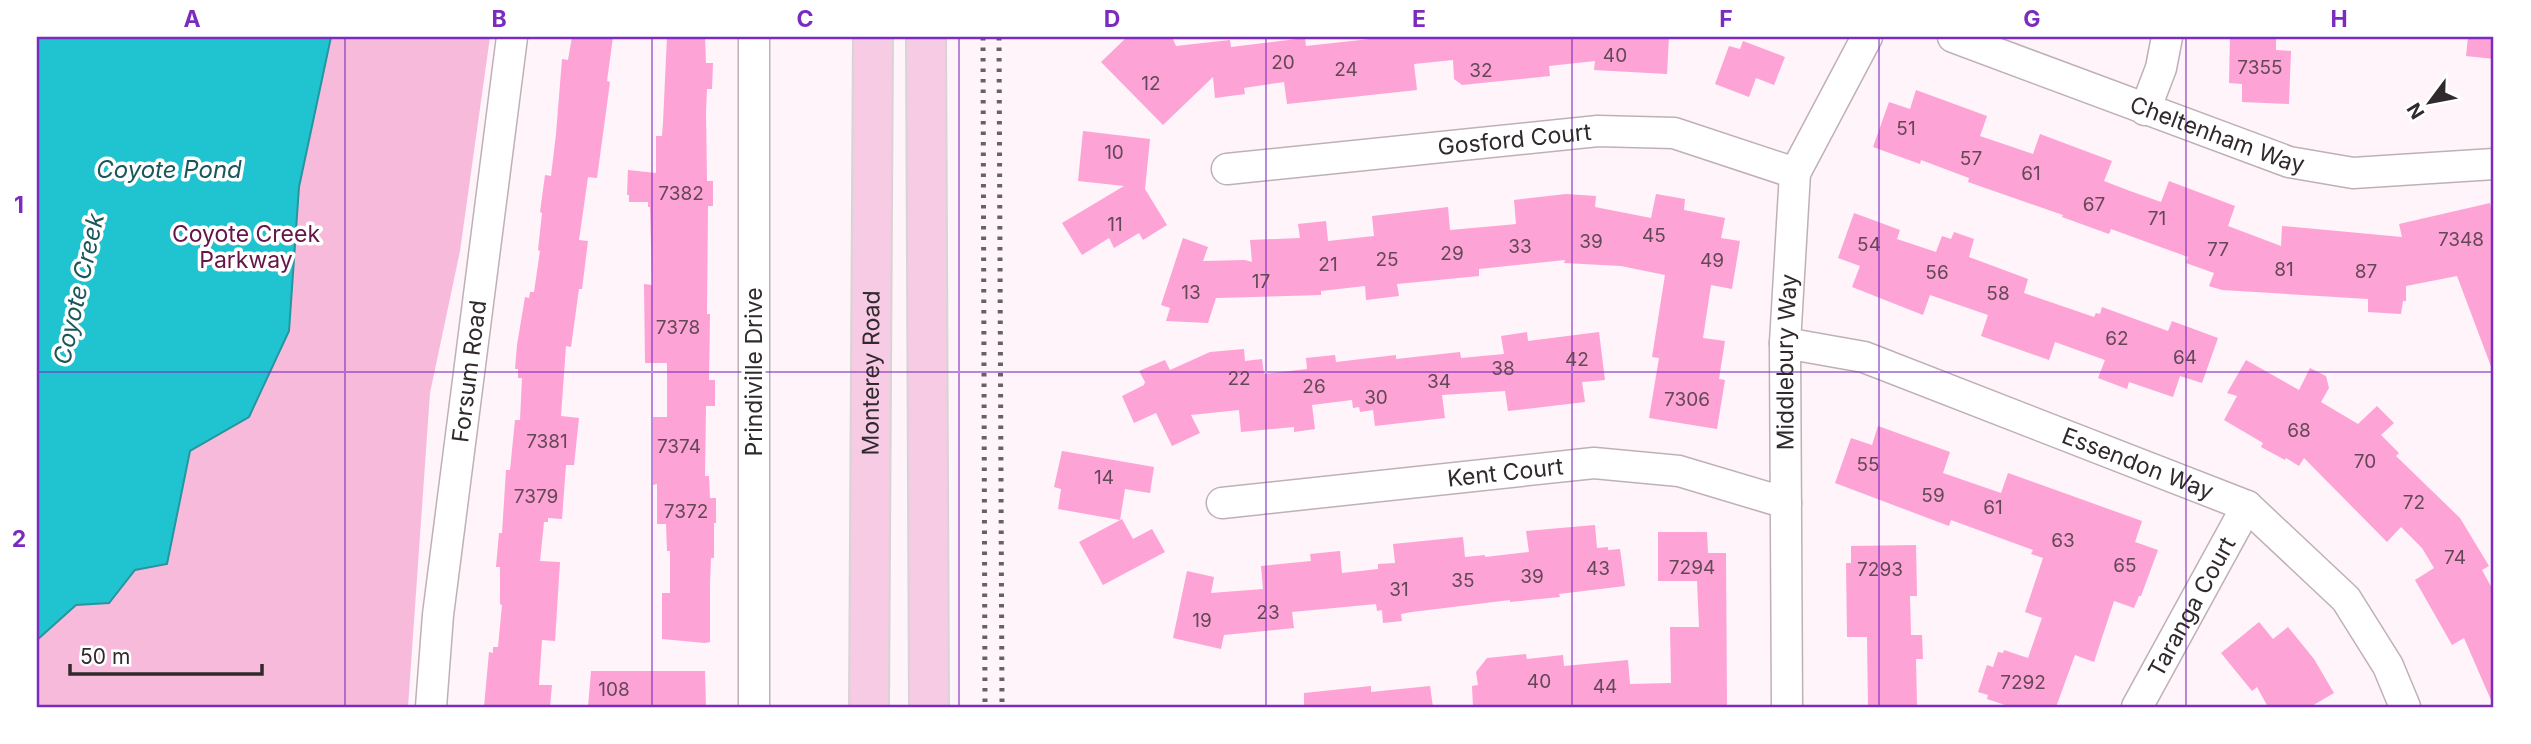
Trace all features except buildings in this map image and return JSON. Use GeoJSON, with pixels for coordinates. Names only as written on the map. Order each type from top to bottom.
{"type":"FeatureCollection","features":[{"type":"Feature","properties":{"kind":"main road","name":"Monterey Road"},"geometry":{"type":"LineString","coordinates":[[869,707],[873,37]]}},
{"type":"Feature","properties":{"kind":"main road"},"geometry":{"type":"LineString","coordinates":[[926,37],[929,707]]}},
{"type":"Feature","properties":{"kind":"street","name":"Forsum Road"},"geometry":{"type":"LineString","coordinates":[[431,707],[438,615],[512,37]]}},
{"type":"Feature","properties":{"kind":"street","name":"Prindiville Drive"},"geometry":{"type":"LineString","coordinates":[[754,37],[754,707]]}},
{"type":"Feature","properties":{"kind":"street","name":"Middlebury Way"},"geometry":{"type":"LineString","coordinates":[[1787,707],[1785,344],[1795,173],[1867,37]]}},
{"type":"Feature","properties":{"kind":"street","name":"Cheltenham Way"},"geometry":{"type":"LineString","coordinates":[[1953,37],[2288,162],[2353,173],[2494,164]]}},
{"type":"Feature","properties":{"kind":"street"},"geometry":{"type":"LineString","coordinates":[[2145,110],[2161,68],[2167,37]]}},
{"type":"Feature","properties":{"kind":"street","name":"Gosford Court"},"geometry":{"type":"LineString","coordinates":[[1227,169],[1598,131],[1674,133],[1795,173]]}},
{"type":"Feature","properties":{"kind":"street","name":"Essendon Way"},"geometry":{"type":"LineString","coordinates":[[1785,344],[1864,357],[2246,506],[2346,599],[2388,666],[2405,707]]}},
{"type":"Feature","properties":{"kind":"street","name":"Kent Court"},"geometry":{"type":"LineString","coordinates":[[1222,503],[1594,464],[1679,471],[1786,503]]}},
{"type":"Feature","properties":{"kind":"street","name":"Taranga Court"},"geometry":{"type":"LineString","coordinates":[[2137,707],[2246,506]]}},
{"type":"Feature","properties":{"kind":"green space","name":"Coyote Creek Parkway"},"geometry":{"type":"Polygon","coordinates":[[[37,37],[490,37],[460,251],[430,393],[408,707],[37,707],[37,37]]]}},
{"type":"Feature","properties":{"kind":"water","name":"Coyote Pond"},"geometry":{"type":"Polygon","coordinates":[[[37,37],[331,37],[299,187],[289,331],[249,417],[190,451],[167,564],[135,570],[109,603],[76,605],[37,640],[37,37]]]}},
{"type":"Feature","properties":{"kind":"railway"},"geometry":{"type":"LineString","coordinates":[[983,37],[985,707]]}},
{"type":"Feature","properties":{"kind":"railway"},"geometry":{"type":"LineString","coordinates":[[999,37],[1002,707]]}},
{"type":"Feature","properties":{"kind":"water label","name":"Coyote Creek"},"geometry":{"type":"Point","coordinates":[79,289]}}]}
